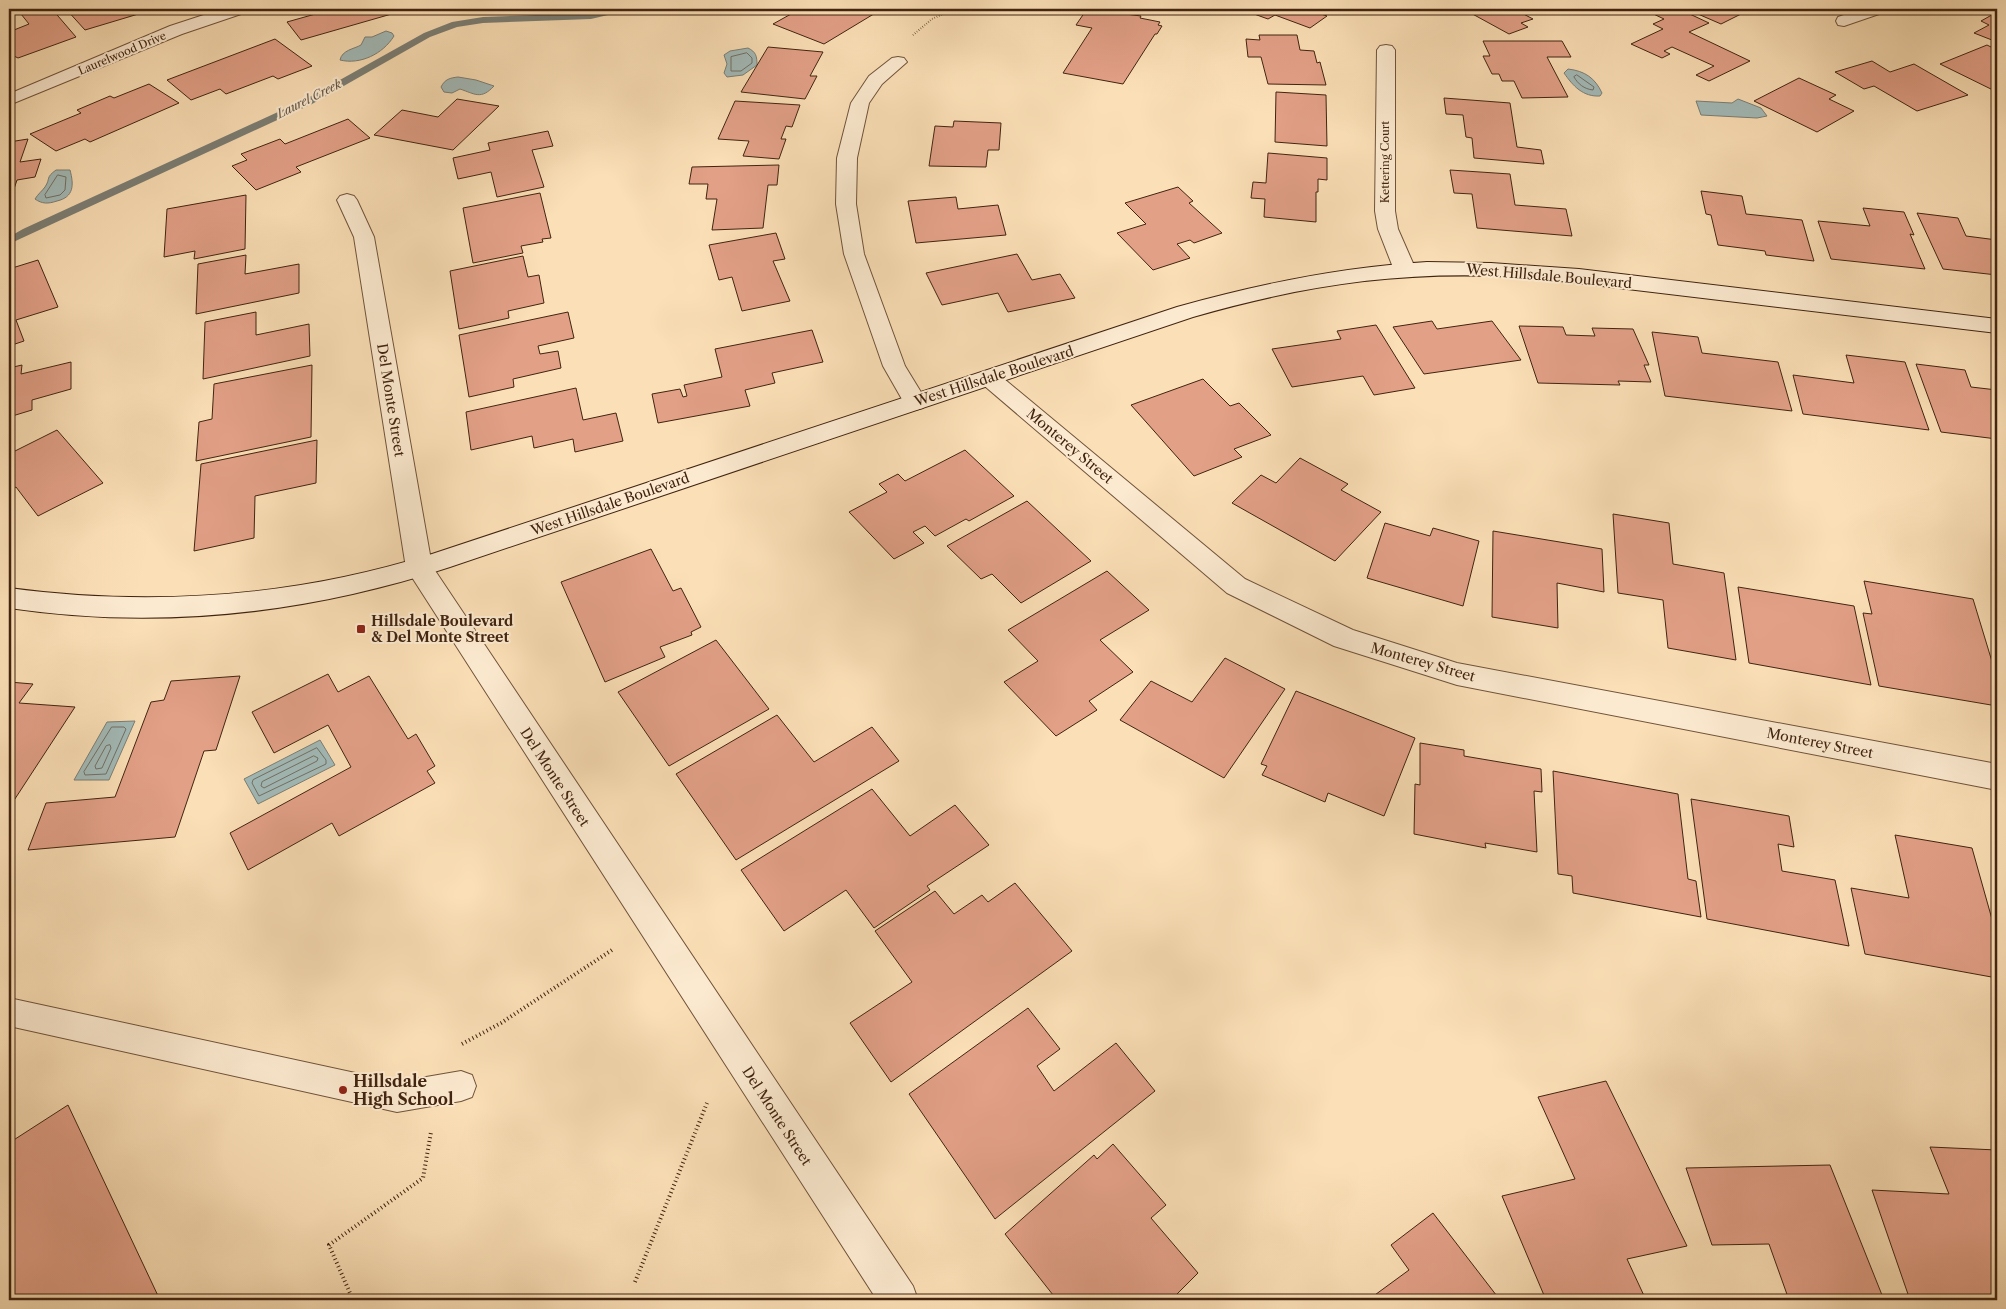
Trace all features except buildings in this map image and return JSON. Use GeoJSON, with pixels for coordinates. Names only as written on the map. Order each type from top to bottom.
{"type":"FeatureCollection","features":[{"type":"Feature","properties":{"kind":"street","name":"Laurelwood Drive"},"geometry":{"type":"LineString","coordinates":[[9,100],[176,30],[238,9]]}},
{"type":"Feature","properties":{"kind":"street"},"geometry":{"type":"LineString","coordinates":[[1844,21],[1876,9]]}},
{"type":"Feature","properties":{"kind":"street","name":"Kettering Court"},"geometry":{"type":"LineString","coordinates":[[1386,50],[1385,211],[1388,229],[1405,270]]}},
{"type":"Feature","properties":{"kind":"street"},"geometry":{"type":"LineString","coordinates":[[898,62],[875,80],[860,103],[847,158],[846,204],[854,254],[894,366],[915,402]]}},
{"type":"Feature","properties":{"kind":"street","name":"Del Monte Street"},"geometry":{"type":"LineString","coordinates":[[347,200],[364,237],[419,568],[899,1300]]}},
{"type":"Feature","properties":{"kind":"street","name":"West Hillsdale Boulevard"},"geometry":{"type":"LineString","coordinates":[[9,598],[77,607],[149,608],[222,604],[294,595],[365,582],[419,568],[1236,296],[1292,284],[1339,277],[1405,270],[1460,268],[1519,270],[1997,326]]}},
{"type":"Feature","properties":{"kind":"street","name":"Monterey Street"},"geometry":{"type":"LineString","coordinates":[[988,378],[1236,586],[1344,638],[1456,674],[1997,777]]}},
{"type":"Feature","properties":{"kind":"lane"},"geometry":{"type":"LineString","coordinates":[[9,1012],[397,1097],[461,1086]]}},
{"type":"Feature","properties":{"kind":"path"},"geometry":{"type":"LineString","coordinates":[[898,62],[904,42],[932,19],[955,9]]}},
{"type":"Feature","properties":{"kind":"path"},"geometry":{"type":"LineString","coordinates":[[453,1049],[501,1023],[612,950]]}},
{"type":"Feature","properties":{"kind":"path"},"geometry":{"type":"LineString","coordinates":[[635,1282],[707,1103]]}},
{"type":"Feature","properties":{"kind":"path"},"geometry":{"type":"LineString","coordinates":[[353,1300],[329,1245],[423,1178],[431,1129]]}},
{"type":"Feature","properties":{"kind":"water"},"geometry":{"type":"Polygon","coordinates":[[[386,31],[394,36],[377,53],[355,61],[340,60],[343,54],[361,45],[365,37],[372,37],[386,31]]]}},
{"type":"Feature","properties":{"kind":"water"},"geometry":{"type":"Polygon","coordinates":[[[748,48],[756,55],[757,65],[743,75],[727,77],[724,73],[727,64],[724,55],[730,51],[748,48]]]}},
{"type":"Feature","properties":{"kind":"water"},"geometry":{"type":"Polygon","coordinates":[[[1568,69],[1580,71],[1593,79],[1602,93],[1600,96],[1588,95],[1579,90],[1564,73],[1568,69]]]}},
{"type":"Feature","properties":{"kind":"water"},"geometry":{"type":"Polygon","coordinates":[[[458,77],[494,86],[485,93],[478,95],[460,89],[452,93],[444,92],[441,87],[444,82],[450,78],[458,77]]]}},
{"type":"Feature","properties":{"kind":"water"},"geometry":{"type":"Polygon","coordinates":[[[1738,99],[1761,108],[1767,116],[1757,118],[1701,115],[1696,101],[1732,103],[1738,99]]]}},
{"type":"Feature","properties":{"kind":"water"},"geometry":{"type":"Polygon","coordinates":[[[56,170],[70,170],[72,185],[70,193],[67,197],[51,203],[38,201],[35,199],[45,187],[50,175],[56,170]]]}},
{"type":"Feature","properties":{"kind":"water"},"geometry":{"type":"Polygon","coordinates":[[[135,721],[109,780],[74,780],[107,722],[135,721]]]}},
{"type":"Feature","properties":{"kind":"water"},"geometry":{"type":"Polygon","coordinates":[[[320,740],[335,765],[258,804],[244,779],[320,740]]]}},
{"type":"Feature","properties":{"kind":"waterway","name":"Laurel Creek"},"geometry":{"type":"LineString","coordinates":[[9,241],[308,102],[427,35],[455,24],[483,20],[591,16],[622,9]]}},
{"type":"Feature","properties":{"kind":"place","name":"Hillsdale Boulevard & Del Monte Street"},"geometry":{"type":"Point","coordinates":[361,629]}},
{"type":"Feature","properties":{"kind":"place","name":"Hillsdale High School"},"geometry":{"type":"Point","coordinates":[343,1090]}}]}
